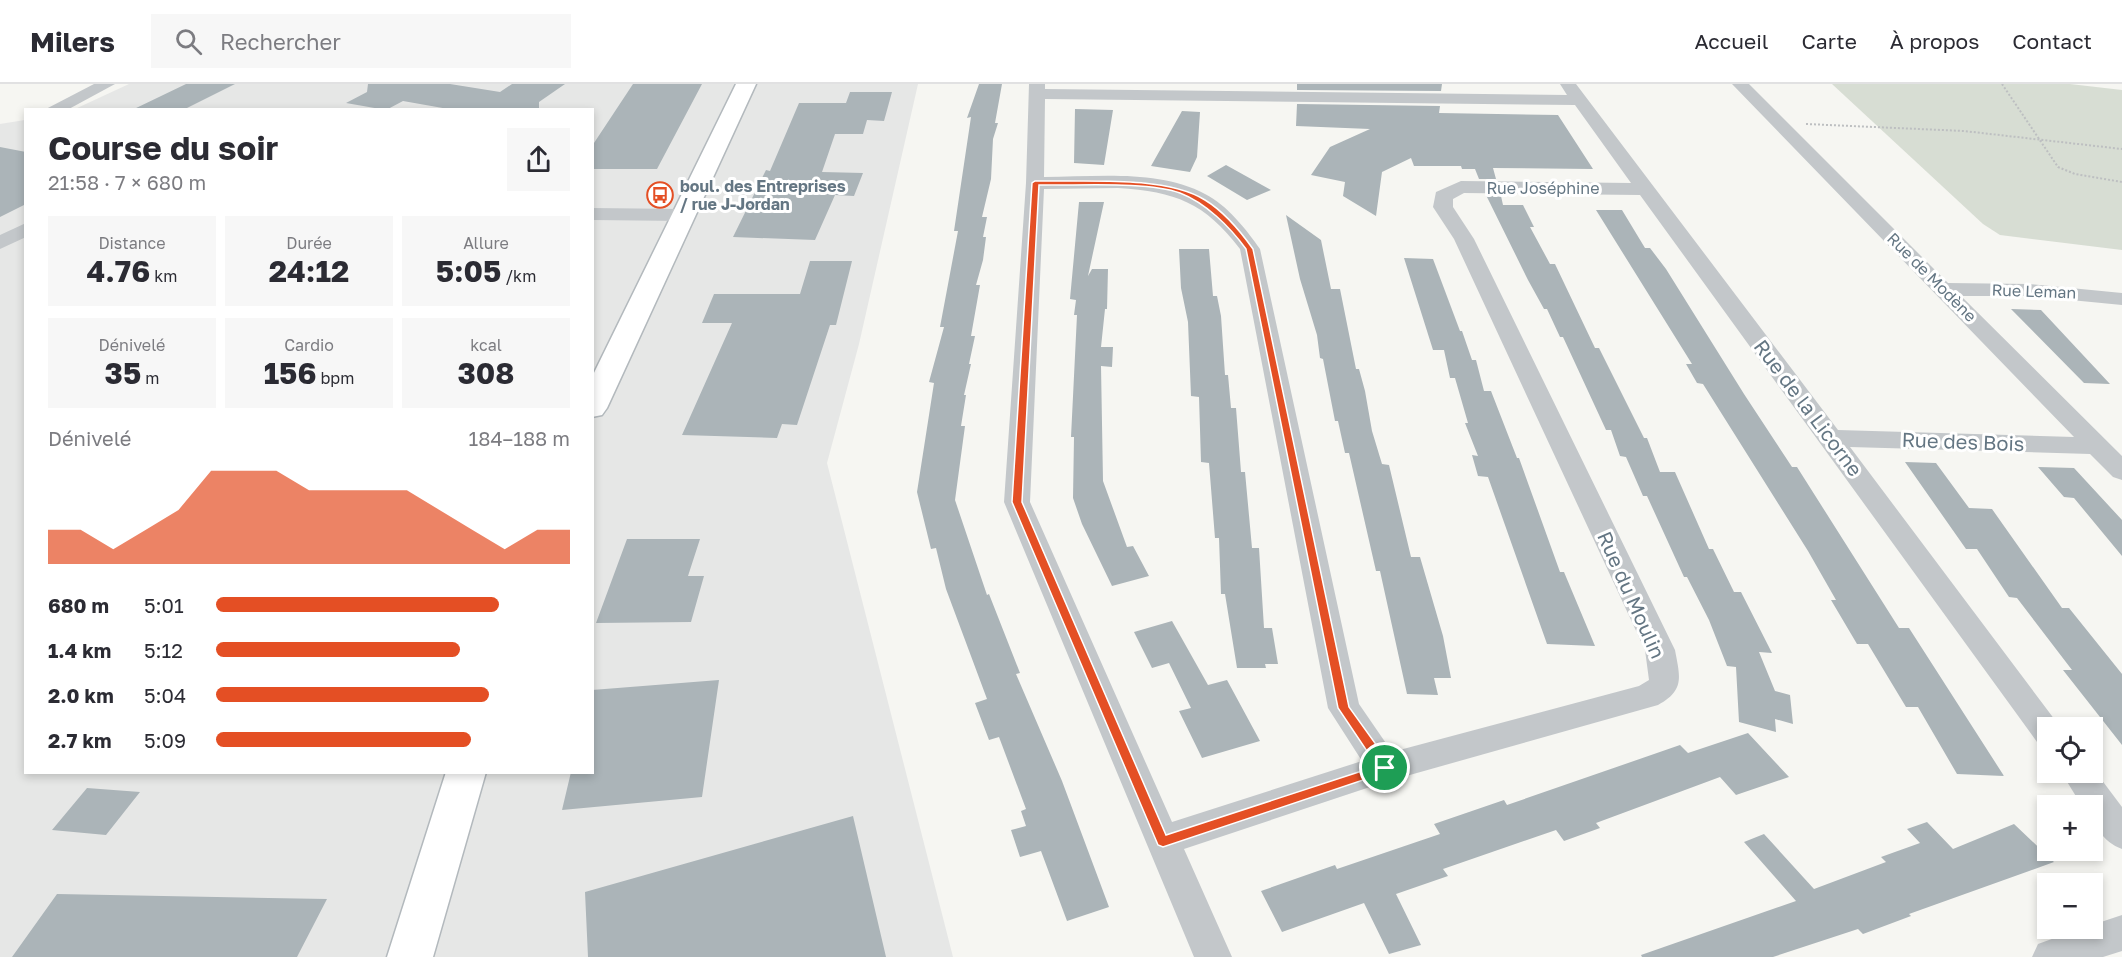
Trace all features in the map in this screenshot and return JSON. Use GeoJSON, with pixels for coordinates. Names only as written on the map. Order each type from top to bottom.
{"type":"FeatureCollection","features":[{"type":"Feature","properties":{"kind":"street"},"geometry":{"type":"LineString","coordinates":[[56,108],[107,84]]}},
{"type":"Feature","properties":{"kind":"street"},"geometry":{"type":"LineString","coordinates":[[594,404],[747,84]]}},
{"type":"Feature","properties":{"kind":"street","name":"Rue de Modène"},"geometry":{"type":"LineString","coordinates":[[1740,84],[1945,289],[2122,471]]}},
{"type":"Feature","properties":{"kind":"street"},"geometry":{"type":"LineString","coordinates":[[1213,957],[1017,502],[1035,183],[1037,89],[1574,92]]}},
{"type":"Feature","properties":{"kind":"street","name":"Rue de la Licorne"},"geometry":{"type":"LineString","coordinates":[[1574,92],[2037,718]]}},
{"type":"Feature","properties":{"kind":"street"},"geometry":{"type":"LineString","coordinates":[[1035,183],[1156,186],[1182,192],[1203,202],[1240,236],[1250,249],[1344,708],[1385,768]]}},
{"type":"Feature","properties":{"kind":"street","name":"Rue Joséphine"},"geometry":{"type":"LineString","coordinates":[[1443,196],[1461,187],[1644,189]]}},
{"type":"Feature","properties":{"kind":"street","name":"Rue du Moulin"},"geometry":{"type":"LineString","coordinates":[[1163,842],[1385,768],[1647,696],[1660,689],[1665,681],[1660,650],[1464,238],[1443,207],[1443,196]]}},
{"type":"Feature","properties":{"kind":"street"},"geometry":{"type":"LineString","coordinates":[[594,214],[683,215]]}},
{"type":"Feature","properties":{"kind":"street"},"geometry":{"type":"LineString","coordinates":[[0,243],[24,230]]}},
{"type":"Feature","properties":{"kind":"street","name":"Rue Leman"},"geometry":{"type":"LineString","coordinates":[[1945,289],[2029,290],[2122,299]]}},
{"type":"Feature","properties":{"kind":"street","name":"Rue des Bois"},"geometry":{"type":"LineString","coordinates":[[1831,438],[2096,446]]}},
{"type":"Feature","properties":{"kind":"street"},"geometry":{"type":"LineString","coordinates":[[410,957],[465,774]]}},
{"type":"Feature","properties":{"kind":"street"},"geometry":{"type":"LineString","coordinates":[[2085,783],[2122,834]]}},
{"type":"Feature","properties":{"kind":"street"},"geometry":{"type":"LineString","coordinates":[[2051,957],[2122,933]]}},
{"type":"Feature","properties":{"kind":"path"},"geometry":{"type":"LineString","coordinates":[[2002,84],[2058,166],[2065,171],[2122,182]]}},
{"type":"Feature","properties":{"kind":"path"},"geometry":{"type":"LineString","coordinates":[[1780,123],[1882,125],[2038,136],[2122,149]]}},
{"type":"Feature","properties":{"kind":"shaded area"},"geometry":{"type":"Polygon","coordinates":[[[129,84],[918,84],[859,344],[827,463],[953,957],[0,957],[0,124],[24,120],[24,774],[594,774],[594,108],[77,108],[129,84]]]}},
{"type":"Feature","properties":{"kind":"shaded area"},"geometry":{"type":"Polygon","coordinates":[[[1832,84],[2070,84],[2122,90],[2122,250],[2000,235],[1983,224],[1832,84]]]}},
{"type":"Feature","properties":{"kind":"building"},"geometry":{"type":"Polygon","coordinates":[[[186,84],[235,84],[187,108],[136,108],[186,84]]]}},
{"type":"Feature","properties":{"kind":"building"},"geometry":{"type":"Polygon","coordinates":[[[368,84],[450,84],[500,92],[512,84],[565,84],[539,102],[539,108],[443,108],[403,101],[390,108],[375,108],[346,103],[367,92],[368,84]]]}},
{"type":"Feature","properties":{"kind":"building"},"geometry":{"type":"Polygon","coordinates":[[[633,84],[702,84],[657,169],[594,169],[594,143],[633,84]]]}},
{"type":"Feature","properties":{"kind":"building"},"geometry":{"type":"Polygon","coordinates":[[[979,84],[1002,84],[995,123],[998,123],[993,139],[991,179],[982,217],[987,217],[983,237],[986,237],[976,285],[980,285],[971,336],[975,336],[969,364],[971,364],[964,395],[966,395],[961,426],[965,426],[955,500],[987,595],[989,594],[1020,673],[1016,674],[1062,781],[1109,907],[1067,921],[1041,851],[1020,857],[1011,830],[1026,826],[1021,811],[1026,809],[999,737],[989,740],[975,703],[987,699],[946,589],[936,548],[931,549],[917,492],[934,383],[929,382],[944,327],[940,327],[958,231],[954,231],[971,117],[967,118],[979,84]]]}},
{"type":"Feature","properties":{"kind":"building"},"geometry":{"type":"Polygon","coordinates":[[[1297,84],[1442,84],[1441,91],[1297,90],[1297,84]]]}},
{"type":"Feature","properties":{"kind":"building"},"geometry":{"type":"Polygon","coordinates":[[[850,92],[892,92],[884,121],[867,120],[863,134],[835,134],[822,172],[863,173],[854,196],[835,195],[815,240],[733,237],[766,170],[770,171],[799,103],[846,103],[850,92]]]}},
{"type":"Feature","properties":{"kind":"building"},"geometry":{"type":"Polygon","coordinates":[[[1297,104],[1440,106],[1439,113],[1558,115],[1593,169],[1493,168],[1496,179],[1479,179],[1475,169],[1462,169],[1461,166],[1414,166],[1411,158],[1382,172],[1376,216],[1343,196],[1345,182],[1311,175],[1330,147],[1370,129],[1296,126],[1297,104]]]}},
{"type":"Feature","properties":{"kind":"building"},"geometry":{"type":"Polygon","coordinates":[[[1075,109],[1113,110],[1104,165],[1074,163],[1075,109]]]}},
{"type":"Feature","properties":{"kind":"building"},"geometry":{"type":"Polygon","coordinates":[[[1182,111],[1200,112],[1197,157],[1190,172],[1151,166],[1182,111]]]}},
{"type":"Feature","properties":{"kind":"building"},"geometry":{"type":"Polygon","coordinates":[[[0,147],[24,152],[24,205],[0,217],[0,147]]]}},
{"type":"Feature","properties":{"kind":"building"},"geometry":{"type":"Polygon","coordinates":[[[1226,165],[1271,190],[1247,200],[1207,176],[1226,165]]]}},
{"type":"Feature","properties":{"kind":"building"},"geometry":{"type":"Polygon","coordinates":[[[1486,195],[1501,196],[1503,205],[1523,205],[1534,227],[1530,227],[1550,264],[1555,264],[1595,348],[1599,348],[1644,438],[1647,438],[1660,472],[1675,472],[1709,549],[1713,549],[1734,592],[1741,592],[1772,653],[1759,652],[1775,691],[1790,695],[1793,724],[1775,719],[1776,732],[1739,722],[1736,667],[1727,666],[1709,620],[1687,577],[1684,577],[1647,496],[1643,496],[1626,457],[1620,456],[1611,430],[1606,430],[1563,337],[1560,337],[1547,309],[1544,309],[1528,280],[1486,195]]]}},
{"type":"Feature","properties":{"kind":"building"},"geometry":{"type":"Polygon","coordinates":[[[1079,202],[1104,202],[1088,276],[1092,269],[1108,269],[1107,309],[1105,309],[1101,347],[1113,347],[1112,367],[1101,366],[1103,481],[1127,547],[1133,546],[1149,576],[1112,586],[1082,524],[1073,498],[1074,437],[1071,437],[1077,315],[1074,315],[1076,300],[1070,299],[1079,202]]]}},
{"type":"Feature","properties":{"kind":"building"},"geometry":{"type":"Polygon","coordinates":[[[1596,210],[1622,210],[1645,248],[1650,248],[1666,269],[1744,394],[1792,467],[1797,467],[1899,628],[1909,628],[2004,776],[1957,774],[1918,707],[1906,707],[1868,644],[1857,644],[1831,600],[1836,600],[1808,551],[1703,384],[1697,383],[1686,364],[1692,364],[1596,210]]]}},
{"type":"Feature","properties":{"kind":"building"},"geometry":{"type":"Polygon","coordinates":[[[1286,215],[1321,240],[1331,289],[1340,289],[1356,369],[1359,369],[1365,391],[1372,431],[1382,464],[1389,465],[1411,557],[1420,557],[1443,636],[1451,678],[1434,678],[1438,695],[1407,694],[1380,571],[1376,571],[1349,453],[1345,453],[1338,421],[1335,421],[1323,359],[1320,358],[1317,335],[1300,279],[1286,215]]]}},
{"type":"Feature","properties":{"kind":"building"},"geometry":{"type":"Polygon","coordinates":[[[1179,249],[1209,249],[1213,296],[1217,296],[1221,316],[1225,375],[1228,375],[1231,408],[1236,408],[1241,472],[1245,472],[1252,548],[1259,548],[1264,628],[1272,628],[1278,664],[1265,664],[1266,668],[1237,668],[1225,594],[1221,594],[1219,538],[1215,538],[1209,463],[1201,462],[1199,397],[1191,396],[1188,322],[1181,288],[1179,249]]]}},
{"type":"Feature","properties":{"kind":"building"},"geometry":{"type":"Polygon","coordinates":[[[1404,258],[1433,259],[1472,360],[1476,360],[1484,391],[1491,391],[1517,458],[1519,458],[1560,572],[1564,572],[1595,646],[1547,644],[1488,477],[1478,476],[1472,455],[1478,456],[1465,423],[1468,423],[1455,378],[1450,378],[1444,350],[1433,350],[1404,258]]]}},
{"type":"Feature","properties":{"kind":"building"},"geometry":{"type":"Polygon","coordinates":[[[810,261],[852,261],[836,325],[830,325],[797,425],[782,424],[777,438],[682,435],[732,323],[702,323],[714,294],[800,294],[810,261]]]}},
{"type":"Feature","properties":{"kind":"building"},"geometry":{"type":"Polygon","coordinates":[[[2011,309],[2041,310],[2110,384],[2084,383],[2011,309]]]}},
{"type":"Feature","properties":{"kind":"building"},"geometry":{"type":"Polygon","coordinates":[[[1905,462],[1936,463],[1969,508],[1992,509],[2062,608],[2069,608],[2122,674],[2122,745],[2103,721],[2103,717],[2100,717],[2063,670],[2072,670],[2017,598],[2009,597],[1977,549],[1966,549],[1905,462]]]}},
{"type":"Feature","properties":{"kind":"building"},"geometry":{"type":"Polygon","coordinates":[[[2038,467],[2074,468],[2122,520],[2122,556],[2074,498],[2064,497],[2038,467]]]}},
{"type":"Feature","properties":{"kind":"building"},"geometry":{"type":"Polygon","coordinates":[[[627,539],[700,539],[688,576],[704,576],[691,622],[596,623],[627,539]]]}},
{"type":"Feature","properties":{"kind":"building"},"geometry":{"type":"Polygon","coordinates":[[[1172,621],[1208,685],[1227,680],[1260,741],[1202,758],[1179,711],[1191,708],[1169,663],[1152,668],[1134,632],[1172,621]]]}},
{"type":"Feature","properties":{"kind":"building"},"geometry":{"type":"Polygon","coordinates":[[[719,680],[702,797],[562,810],[571,774],[594,774],[594,690],[719,680]]]}},
{"type":"Feature","properties":{"kind":"building"},"geometry":{"type":"Polygon","coordinates":[[[1748,733],[1789,777],[1736,795],[1720,777],[1596,823],[1600,828],[1564,841],[1556,830],[1443,869],[1448,876],[1396,894],[1421,945],[1389,954],[1364,903],[1282,932],[1261,891],[1335,865],[1337,869],[1440,834],[1434,824],[1504,800],[1507,805],[1680,745],[1688,753],[1748,733]]]}},
{"type":"Feature","properties":{"kind":"building"},"geometry":{"type":"Polygon","coordinates":[[[87,788],[140,792],[106,835],[52,830],[87,788]]]}},
{"type":"Feature","properties":{"kind":"building"},"geometry":{"type":"Polygon","coordinates":[[[853,816],[886,957],[588,957],[585,892],[853,816]]]}},
{"type":"Feature","properties":{"kind":"building"},"geometry":{"type":"Polygon","coordinates":[[[1927,822],[1953,849],[2014,824],[2037,846],[2037,861],[2054,862],[1909,914],[1911,916],[1863,934],[1858,929],[1773,957],[1642,957],[1641,955],[1796,901],[1744,842],[1764,834],[1814,889],[1886,862],[1881,857],[1920,843],[1907,829],[1927,822]]]}},
{"type":"Feature","properties":{"kind":"building"},"geometry":{"type":"Polygon","coordinates":[[[57,894],[327,899],[297,957],[12,957],[57,894]]]}},
{"type":"Feature","properties":{"kind":"place","name":"boul. des Entreprises / rue J-Jordan"},"geometry":{"type":"Point","coordinates":[660,195]}},
{"type":"Feature","properties":{"kind":"route"},"geometry":{"type":"LineString","coordinates":[[1035,183],[1156,186],[1182,192],[1203,202],[1240,236],[1250,249],[1344,708],[1385,768],[1163,842],[1017,502],[1035,183]]}}]}
